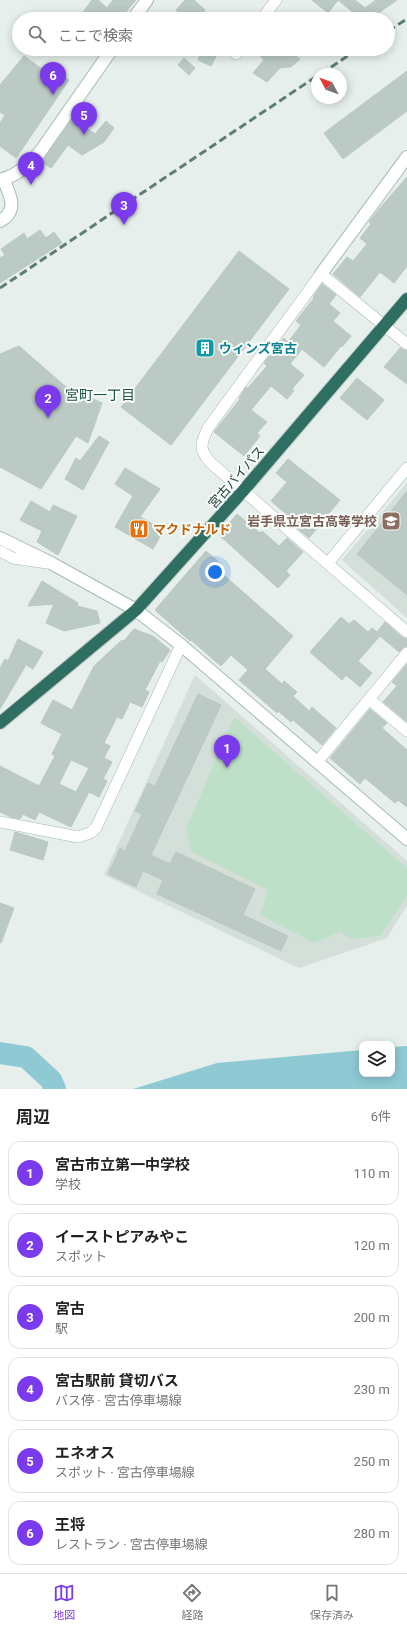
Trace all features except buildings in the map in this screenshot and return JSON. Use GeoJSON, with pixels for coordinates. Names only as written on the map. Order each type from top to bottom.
{"type":"FeatureCollection","features":[{"type":"Feature","properties":{"kind":"highway","name":"宮古バイパス"},"geometry":{"type":"LineString","coordinates":[[0,723],[136,610],[243,491],[407,299]]}},
{"type":"Feature","properties":{"kind":"street"},"geometry":{"type":"LineString","coordinates":[[139,12],[147,0]]}},
{"type":"Feature","properties":{"kind":"street"},"geometry":{"type":"LineString","coordinates":[[267,12],[276,0]]}},
{"type":"Feature","properties":{"kind":"street"},"geometry":{"type":"LineString","coordinates":[[0,221],[8,214],[12,206],[11,197],[2,179],[19,172],[30,164],[107,56]]}},
{"type":"Feature","properties":{"kind":"street"},"geometry":{"type":"LineString","coordinates":[[407,157],[208,428],[201,441],[203,455],[211,463],[407,632]]}},
{"type":"Feature","properties":{"kind":"street"},"geometry":{"type":"LineString","coordinates":[[321,274],[407,344]]}},
{"type":"Feature","properties":{"kind":"street"},"geometry":{"type":"LineString","coordinates":[[328,563],[407,468]]}},
{"type":"Feature","properties":{"kind":"street"},"geometry":{"type":"LineString","coordinates":[[0,538],[51,563],[136,610],[181,645],[407,838]]}},
{"type":"Feature","properties":{"kind":"street"},"geometry":{"type":"LineString","coordinates":[[0,551],[13,558],[51,563]]}},
{"type":"Feature","properties":{"kind":"street"},"geometry":{"type":"LineString","coordinates":[[0,822],[78,837],[90,833],[96,828],[181,645]]}},
{"type":"Feature","properties":{"kind":"street"},"geometry":{"type":"LineString","coordinates":[[318,761],[407,653]]}},
{"type":"Feature","properties":{"kind":"street"},"geometry":{"type":"LineString","coordinates":[[369,699],[407,731]]}},
{"type":"Feature","properties":{"kind":"shaded area","name":"岩手県立宮古高等学校"},"geometry":{"type":"Polygon","coordinates":[[[407,483],[407,618],[342,560],[407,483]]]}},
{"type":"Feature","properties":{"kind":"shaded area"},"geometry":{"type":"Polygon","coordinates":[[[195,675],[407,861],[407,905],[387,938],[299,968],[104,875],[195,675]]]}},
{"type":"Feature","properties":{"kind":"green space"},"geometry":{"type":"Polygon","coordinates":[[[234,717],[407,868],[407,896],[380,936],[351,939],[340,932],[314,943],[260,915],[268,890],[192,852],[186,829],[234,717]]]}},
{"type":"Feature","properties":{"kind":"water"},"geometry":{"type":"Polygon","coordinates":[[[407,1046],[407,1089],[133,1089],[217,1063],[359,1050],[359,1077],[395,1077],[395,1047],[407,1046]]]}},
{"type":"Feature","properties":{"kind":"waterway"},"geometry":{"type":"LineString","coordinates":[[0,1053],[26,1057],[51,1080],[55,1089]]}},
{"type":"Feature","properties":{"kind":"railway"},"geometry":{"type":"LineString","coordinates":[[395,27],[407,19]]}},
{"type":"Feature","properties":{"kind":"railway"},"geometry":{"type":"LineString","coordinates":[[330,68],[348,56]]}},
{"type":"Feature","properties":{"kind":"railway"},"geometry":{"type":"LineString","coordinates":[[0,288],[311,80]]}},
{"type":"Feature","properties":{"kind":"place","name":"王将"},"geometry":{"type":"Point","coordinates":[53,95]}},
{"type":"Feature","properties":{"kind":"place","name":"エネオス"},"geometry":{"type":"Point","coordinates":[84,135]}},
{"type":"Feature","properties":{"kind":"place","name":"宮古駅前 貸切バス"},"geometry":{"type":"Point","coordinates":[31,185]}},
{"type":"Feature","properties":{"kind":"place","name":"宮古"},"geometry":{"type":"Point","coordinates":[124,225]}},
{"type":"Feature","properties":{"kind":"place","name":"ウィンズ宮古"},"geometry":{"type":"Point","coordinates":[205,348]}},
{"type":"Feature","properties":{"kind":"place","name":"イーストピアみやこ"},"geometry":{"type":"Point","coordinates":[48,418]}},
{"type":"Feature","properties":{"kind":"place","name":"岩手県立宮古高等学校"},"geometry":{"type":"Point","coordinates":[391,521]}},
{"type":"Feature","properties":{"kind":"place","name":"マクドナルド"},"geometry":{"type":"Point","coordinates":[139,529]}},
{"type":"Feature","properties":{"kind":"place","name":"宮古市立第一中学校"},"geometry":{"type":"Point","coordinates":[227,768]}},
{"type":"Feature","properties":{"kind":"district","name":"宮町一丁目"},"geometry":{"type":"Point","coordinates":[100,395]}}]}
